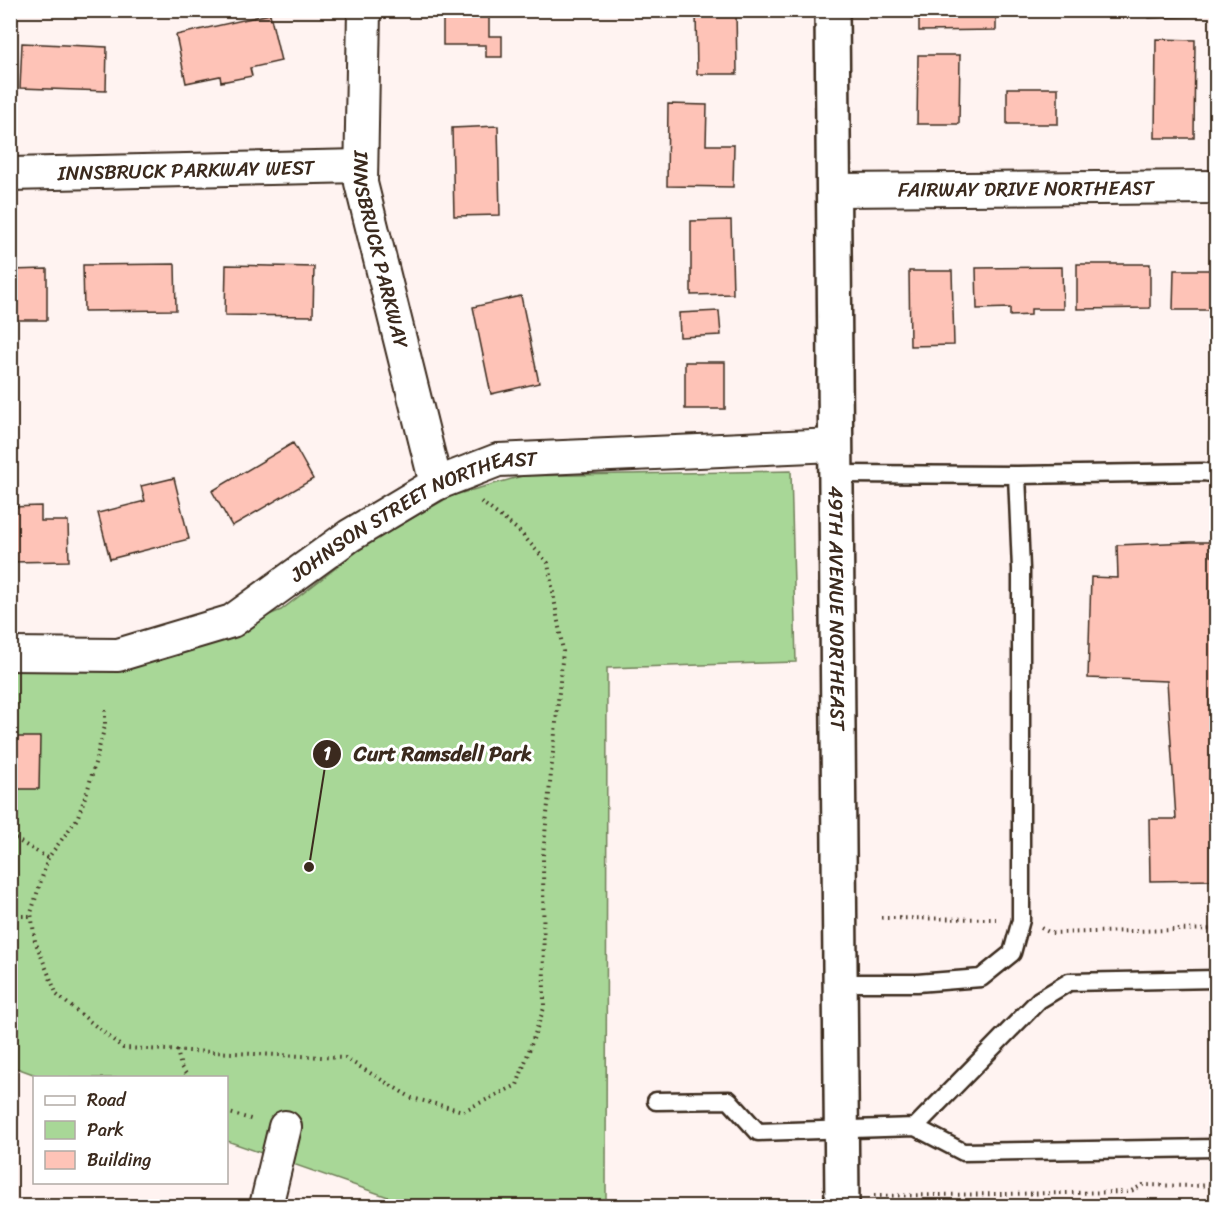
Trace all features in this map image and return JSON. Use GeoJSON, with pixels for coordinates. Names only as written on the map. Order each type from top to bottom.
{"type":"FeatureCollection","features":[{"type":"Feature","properties":{"kind":"street","name":"INNSBRUCK PARKWAY"},"geometry":{"type":"LineString","coordinates":[[364,10],[361,183],[436,484]]}},
{"type":"Feature","properties":{"kind":"street","name":"49TH AVENUE NORTHEAST"},"geometry":{"type":"LineString","coordinates":[[832,10],[842,1202]]}},
{"type":"Feature","properties":{"kind":"street","name":"INNSBRUCK PARKWAY WEST"},"geometry":{"type":"LineString","coordinates":[[10,174],[361,166]]}},
{"type":"Feature","properties":{"kind":"street","name":"FAIRWAY DRIVE NORTHEAST"},"geometry":{"type":"LineString","coordinates":[[834,190],[1216,187]]}},
{"type":"Feature","properties":{"kind":"street","name":"JOHNSON STREET NORTHEAST"},"geometry":{"type":"LineString","coordinates":[[10,654],[118,655],[232,621],[349,536],[436,484],[498,460],[835,459]]}},
{"type":"Feature","properties":{"kind":"street"},"geometry":{"type":"LineString","coordinates":[[266,1206],[285,1127]]}},
{"type":"Feature","properties":{"kind":"lane"},"geometry":{"type":"LineString","coordinates":[[835,459],[1017,475],[1204,472],[1216,474]]}},
{"type":"Feature","properties":{"kind":"lane"},"geometry":{"type":"LineString","coordinates":[[840,983],[917,983],[981,978],[1012,953],[1021,920],[1021,569],[1017,475]]}},
{"type":"Feature","properties":{"kind":"lane"},"geometry":{"type":"LineString","coordinates":[[915,1127],[1039,1000],[1069,982],[1216,979]]}},
{"type":"Feature","properties":{"kind":"lane"},"geometry":{"type":"LineString","coordinates":[[656,1101],[729,1100],[758,1132],[915,1127],[963,1152],[1216,1148]]}},
{"type":"Feature","properties":{"kind":"path"},"geometry":{"type":"LineString","coordinates":[[105,710],[105,726],[88,789],[77,819],[48,858],[31,913],[35,941],[57,995],[123,1048],[345,1058],[412,1098],[463,1111],[517,1085],[544,1008],[543,855],[562,651],[548,563],[518,530],[479,501]]}},
{"type":"Feature","properties":{"kind":"path"},"geometry":{"type":"LineString","coordinates":[[10,836],[48,858]]}},
{"type":"Feature","properties":{"kind":"path"},"geometry":{"type":"LineString","coordinates":[[10,916],[32,916]]}},
{"type":"Feature","properties":{"kind":"path"},"geometry":{"type":"LineString","coordinates":[[881,918],[1021,920],[1051,933],[1216,929]]}},
{"type":"Feature","properties":{"kind":"path"},"geometry":{"type":"LineString","coordinates":[[177,1050],[181,1067],[188,1076]]}},
{"type":"Feature","properties":{"kind":"path"},"geometry":{"type":"LineString","coordinates":[[842,1202],[1129,1192],[1143,1185],[1216,1185]]}},
{"type":"Feature","properties":{"kind":"green space"},"geometry":{"type":"Polygon","coordinates":[[[791,471],[796,662],[607,668],[606,1206],[414,1206],[228,1141],[228,1076],[38,1076],[11,1066],[11,664],[158,661],[281,610],[367,544],[451,496],[522,476],[791,471]]]}},
{"type":"Feature","properties":{"kind":"building"},"geometry":{"type":"Polygon","coordinates":[[[443,10],[489,10],[489,36],[502,36],[502,57],[486,57],[486,45],[443,45],[443,10]]]}},
{"type":"Feature","properties":{"kind":"building"},"geometry":{"type":"Polygon","coordinates":[[[696,10],[736,10],[737,74],[697,74],[696,10]]]}},
{"type":"Feature","properties":{"kind":"building"},"geometry":{"type":"Polygon","coordinates":[[[919,10],[996,10],[996,30],[919,31],[919,10]]]}},
{"type":"Feature","properties":{"kind":"building"},"geometry":{"type":"Polygon","coordinates":[[[1149,10],[1196,10],[1196,16],[1149,18],[1149,10]]]}},
{"type":"Feature","properties":{"kind":"building"},"geometry":{"type":"Polygon","coordinates":[[[270,14],[281,61],[250,68],[252,76],[221,82],[220,76],[186,83],[176,35],[270,14]]]}},
{"type":"Feature","properties":{"kind":"building"},"geometry":{"type":"Polygon","coordinates":[[[1156,39],[1195,40],[1194,138],[1155,138],[1156,39]]]}},
{"type":"Feature","properties":{"kind":"building"},"geometry":{"type":"Polygon","coordinates":[[[22,43],[107,47],[106,91],[20,88],[22,43]]]}},
{"type":"Feature","properties":{"kind":"building"},"geometry":{"type":"Polygon","coordinates":[[[918,55],[960,55],[959,124],[917,124],[918,55]]]}},
{"type":"Feature","properties":{"kind":"building"},"geometry":{"type":"Polygon","coordinates":[[[1007,88],[1058,88],[1058,124],[1007,124],[1007,88]]]}},
{"type":"Feature","properties":{"kind":"building"},"geometry":{"type":"Polygon","coordinates":[[[668,104],[707,105],[706,145],[734,145],[733,187],[667,186],[668,104]]]}},
{"type":"Feature","properties":{"kind":"building"},"geometry":{"type":"Polygon","coordinates":[[[498,126],[500,215],[454,216],[452,128],[498,126]]]}},
{"type":"Feature","properties":{"kind":"building"},"geometry":{"type":"Polygon","coordinates":[[[731,220],[733,294],[691,295],[691,221],[731,220]]]}},
{"type":"Feature","properties":{"kind":"building"},"geometry":{"type":"Polygon","coordinates":[[[175,264],[176,310],[84,311],[83,265],[175,264]]]}},
{"type":"Feature","properties":{"kind":"building"},"geometry":{"type":"Polygon","coordinates":[[[1077,264],[1150,264],[1150,308],[1077,309],[1077,264]]]}},
{"type":"Feature","properties":{"kind":"building"},"geometry":{"type":"Polygon","coordinates":[[[226,265],[314,267],[313,316],[225,315],[226,265]]]}},
{"type":"Feature","properties":{"kind":"building"},"geometry":{"type":"Polygon","coordinates":[[[1062,267],[1063,309],[1031,309],[1031,315],[1010,316],[1010,308],[977,309],[976,268],[1062,267]]]}},
{"type":"Feature","properties":{"kind":"building"},"geometry":{"type":"Polygon","coordinates":[[[47,269],[47,320],[10,320],[10,270],[47,269]]]}},
{"type":"Feature","properties":{"kind":"building"},"geometry":{"type":"Polygon","coordinates":[[[1174,270],[1216,270],[1216,310],[1173,310],[1174,270]]]}},
{"type":"Feature","properties":{"kind":"building"},"geometry":{"type":"Polygon","coordinates":[[[909,271],[952,271],[954,345],[910,346],[909,271]]]}},
{"type":"Feature","properties":{"kind":"building"},"geometry":{"type":"Polygon","coordinates":[[[521,296],[539,383],[491,394],[473,307],[521,296]]]}},
{"type":"Feature","properties":{"kind":"building"},"geometry":{"type":"Polygon","coordinates":[[[719,311],[721,335],[680,337],[679,313],[719,311]]]}},
{"type":"Feature","properties":{"kind":"building"},"geometry":{"type":"Polygon","coordinates":[[[685,362],[725,362],[725,409],[685,409],[685,362]]]}},
{"type":"Feature","properties":{"kind":"building"},"geometry":{"type":"Polygon","coordinates":[[[293,443],[313,479],[232,526],[212,491],[293,443]]]}},
{"type":"Feature","properties":{"kind":"building"},"geometry":{"type":"Polygon","coordinates":[[[174,478],[189,539],[110,559],[98,513],[145,501],[141,486],[174,478]]]}},
{"type":"Feature","properties":{"kind":"building"},"geometry":{"type":"Polygon","coordinates":[[[41,506],[41,521],[68,521],[69,561],[10,562],[10,507],[41,506]]]}},
{"type":"Feature","properties":{"kind":"building"},"geometry":{"type":"Polygon","coordinates":[[[1211,542],[1211,556],[1216,555],[1216,880],[1150,881],[1149,819],[1176,819],[1167,681],[1088,678],[1091,577],[1118,578],[1117,545],[1211,542]]]}},
{"type":"Feature","properties":{"kind":"building"},"geometry":{"type":"Polygon","coordinates":[[[10,737],[40,737],[39,789],[10,789],[10,737]]]}},
{"type":"Feature","properties":{"kind":"place","name":"Curt Ramsdell Park"},"geometry":{"type":"Point","coordinates":[309,867]}}]}
